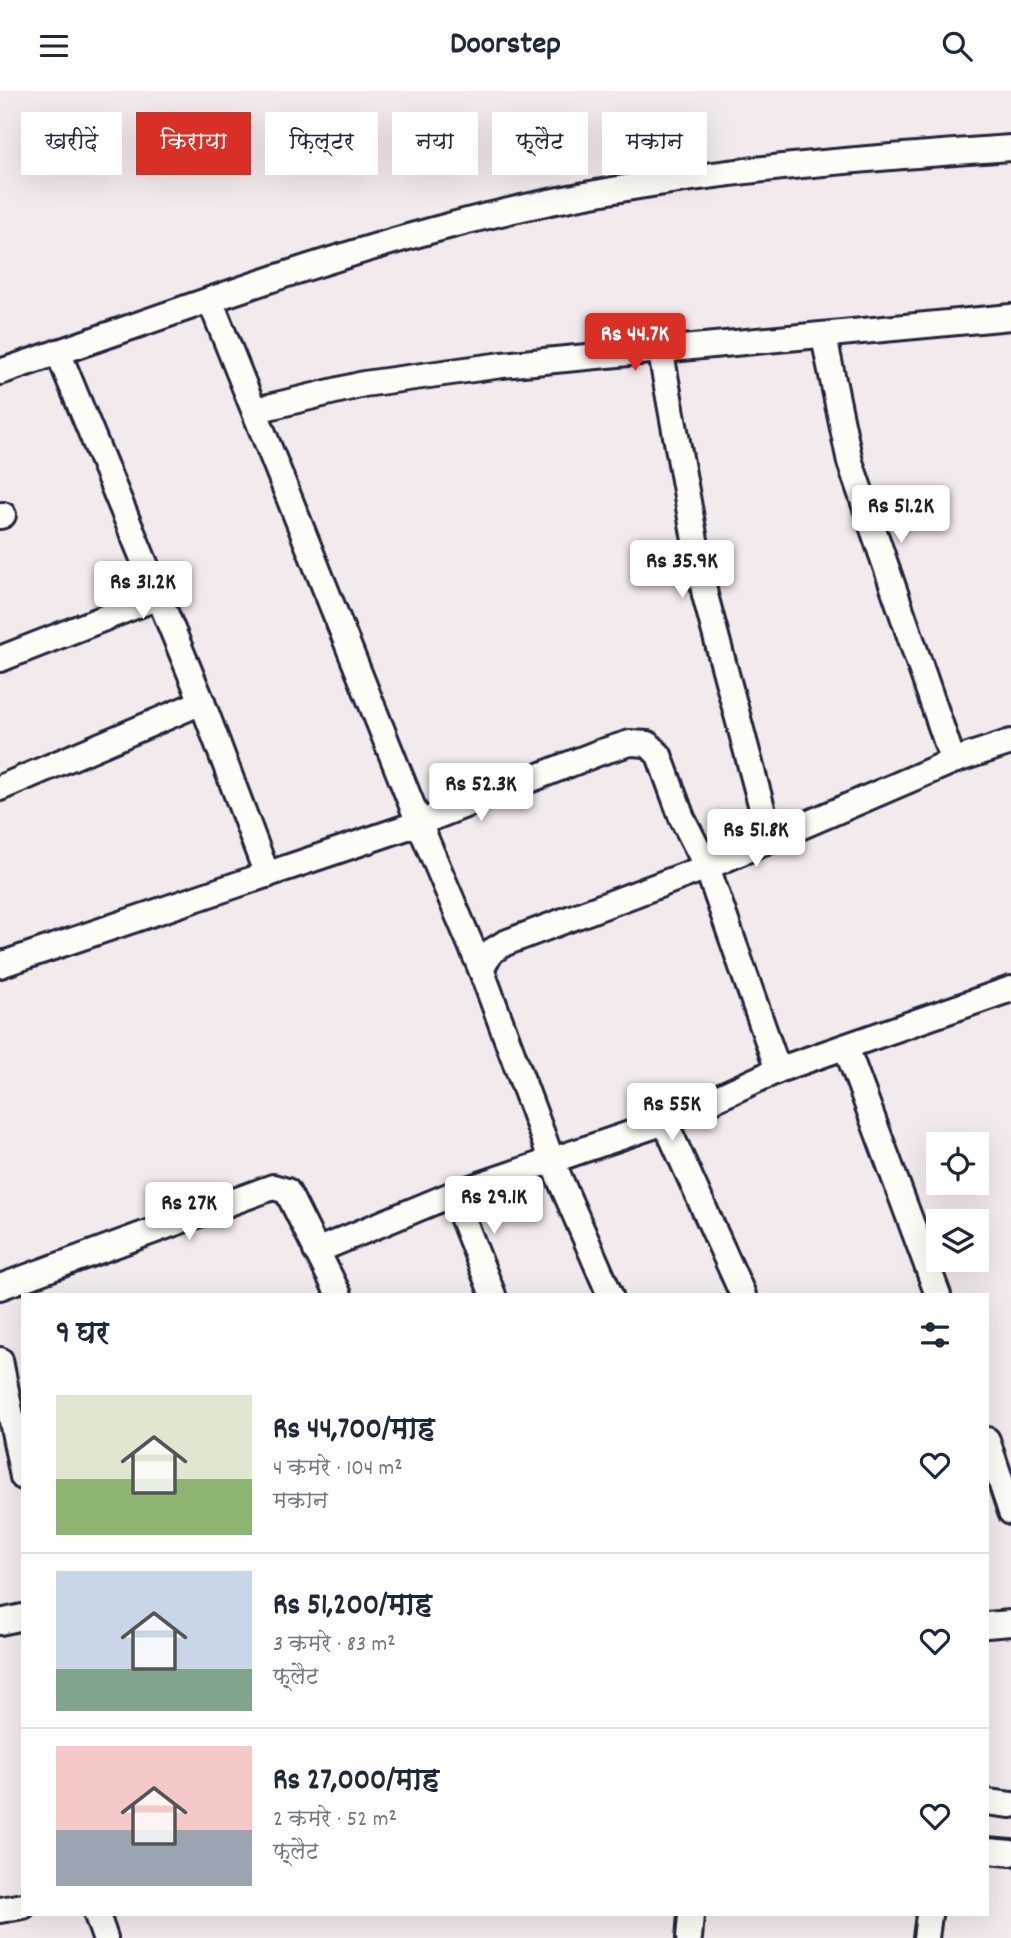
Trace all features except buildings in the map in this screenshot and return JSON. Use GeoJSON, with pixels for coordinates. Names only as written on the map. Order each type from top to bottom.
{"type":"FeatureCollection","features":[{"type":"Feature","properties":{"kind":"street"},"geometry":{"type":"LineString","coordinates":[[0,372],[210,300],[452,225],[644,185],[827,161],[1011,148]]}},
{"type":"Feature","properties":{"kind":"street"},"geometry":{"type":"LineString","coordinates":[[210,300],[419,823],[481,969],[552,1161],[609,1293]]}},
{"type":"Feature","properties":{"kind":"street"},"geometry":{"type":"LineString","coordinates":[[256,410],[364,384],[660,348],[824,337],[1011,317]]}},
{"type":"Feature","properties":{"kind":"street"},"geometry":{"type":"LineString","coordinates":[[824,337],[850,462],[953,761]]}},
{"type":"Feature","properties":{"kind":"street"},"geometry":{"type":"LineString","coordinates":[[660,348],[705,595],[769,838]]}},
{"type":"Feature","properties":{"kind":"street"},"geometry":{"type":"LineString","coordinates":[[58,352],[202,702],[267,875]]}},
{"type":"Feature","properties":{"kind":"street"},"geometry":{"type":"LineString","coordinates":[[0,659],[158,597]]}},
{"type":"Feature","properties":{"kind":"street"},"geometry":{"type":"LineString","coordinates":[[0,788],[202,702]]}},
{"type":"Feature","properties":{"kind":"street"},"geometry":{"type":"LineString","coordinates":[[481,969],[492,951],[505,943],[707,867],[953,761],[1011,742]]}},
{"type":"Feature","properties":{"kind":"street"},"geometry":{"type":"LineString","coordinates":[[0,965],[419,823],[598,753],[630,743],[648,744],[659,755],[682,818],[707,867],[779,1070]]}},
{"type":"Feature","properties":{"kind":"street"},"geometry":{"type":"LineString","coordinates":[[316,1251],[453,1194],[665,1122],[779,1070],[1011,989]]}},
{"type":"Feature","properties":{"kind":"street"},"geometry":{"type":"LineString","coordinates":[[846,1047],[937,1293]]}},
{"type":"Feature","properties":{"kind":"street"},"geometry":{"type":"LineString","coordinates":[[665,1122],[742,1293]]}},
{"type":"Feature","properties":{"kind":"street"},"geometry":{"type":"LineString","coordinates":[[0,1287],[273,1187],[287,1191],[338,1293]]}},
{"type":"Feature","properties":{"kind":"street"},"geometry":{"type":"LineString","coordinates":[[453,1194],[492,1293]]}},
{"type":"Feature","properties":{"kind":"street"},"geometry":{"type":"LineString","coordinates":[[0,1360],[21,1466]]}},
{"type":"Feature","properties":{"kind":"street"},"geometry":{"type":"LineString","coordinates":[[989,1446],[1011,1512]]}},
{"type":"Feature","properties":{"kind":"street"},"geometry":{"type":"LineString","coordinates":[[0,1622],[21,1617]]}},
{"type":"Feature","properties":{"kind":"street"},"geometry":{"type":"LineString","coordinates":[[989,1625],[1011,1623]]}},
{"type":"Feature","properties":{"kind":"street"},"geometry":{"type":"LineString","coordinates":[[989,1802],[1011,1805]]}},
{"type":"Feature","properties":{"kind":"street"},"geometry":{"type":"LineString","coordinates":[[989,1851],[1011,1853]]}},
{"type":"Feature","properties":{"kind":"street"},"geometry":{"type":"LineString","coordinates":[[0,1910],[21,1906]]}},
{"type":"Feature","properties":{"kind":"street"},"geometry":{"type":"LineString","coordinates":[[97,1916],[105,1938]]}},
{"type":"Feature","properties":{"kind":"street"},"geometry":{"type":"LineString","coordinates":[[689,1938],[691,1916]]}},
{"type":"Feature","properties":{"kind":"street"},"geometry":{"type":"LineString","coordinates":[[926,1938],[929,1916]]}}]}
